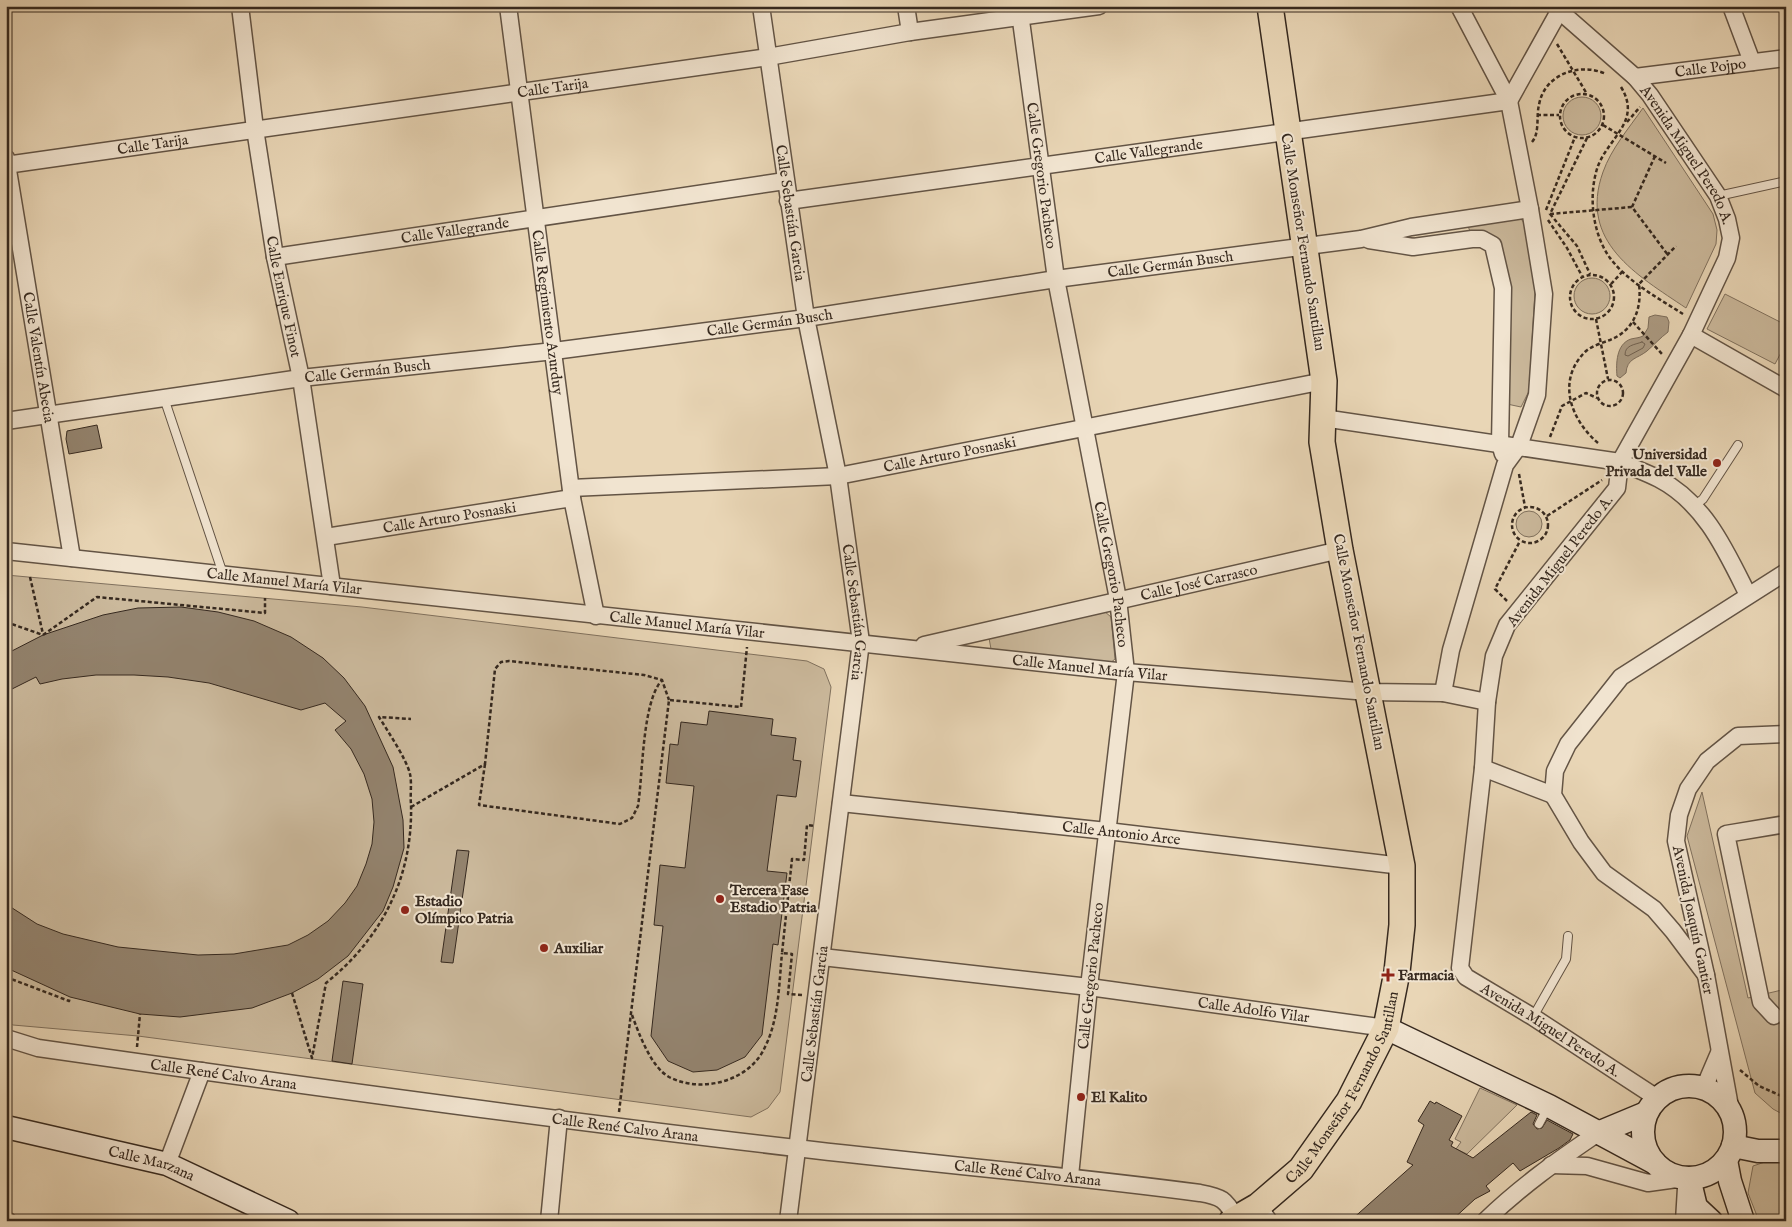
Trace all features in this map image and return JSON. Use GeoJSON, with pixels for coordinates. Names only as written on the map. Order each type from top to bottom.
{"type":"FeatureCollection","features":[{"type":"Feature","properties":{"kind":"main road","name":"Calle Monseñor Fernando Santillan"},"geometry":{"type":"LineString","coordinates":[[1234,1220],[1263,1213],[1301,1169],[1349,1101],[1386,1028],[1397,972],[1402,925],[1402,866],[1340,550],[1322,442],[1324,381],[1303,246],[1270,6]]}},
{"type":"Feature","properties":{"kind":"main road","name":"Calle Adolfo Vilar"},"geometry":{"type":"LineString","coordinates":[[1386,1028],[1544,1115],[1598,1133],[1655,1163]]}},
{"type":"Feature","properties":{"kind":"main road"},"geometry":{"type":"LineString","coordinates":[[1598,1133],[1652,1106],[1679,1086],[1704,1088],[1720,1097],[1731,1112],[1735,1133],[1729,1153],[1718,1169],[1709,1174],[1687,1178],[1667,1173],[1655,1163],[1644,1144],[1643,1127],[1652,1106]]}},
{"type":"Feature","properties":{"kind":"main road","name":"Calle Marzana"},"geometry":{"type":"LineString","coordinates":[[6,1127],[167,1164],[288,1221]]}},
{"type":"Feature","properties":{"kind":"main road"},"geometry":{"type":"LineString","coordinates":[[1729,1153],[1786,1151]]}},
{"type":"Feature","properties":{"kind":"main road"},"geometry":{"type":"LineString","coordinates":[[1729,1153],[1730,1181],[1743,1221]]}},
{"type":"Feature","properties":{"kind":"main road"},"geometry":{"type":"LineString","coordinates":[[1687,1178],[1696,1207],[1711,1221]]}},
{"type":"Feature","properties":{"kind":"street","name":"Calle Enrique Finot"},"geometry":{"type":"LineString","coordinates":[[240,6],[255,129],[274,257],[301,378],[332,586]]}},
{"type":"Feature","properties":{"kind":"street","name":"Calle Regimiento Azurduy"},"geometry":{"type":"LineString","coordinates":[[508,6],[572,493],[596,616]]}},
{"type":"Feature","properties":{"kind":"street","name":"Calle Sebastián Garcia"},"geometry":{"type":"LineString","coordinates":[[761,6],[806,318],[838,476],[861,642],[788,1221]]}},
{"type":"Feature","properties":{"kind":"street"},"geometry":{"type":"LineString","coordinates":[[906,6],[910,32]]}},
{"type":"Feature","properties":{"kind":"street","name":"Calle Tarija"},"geometry":{"type":"LineString","coordinates":[[7,163],[768,57],[1020,12],[1099,6]]}},
{"type":"Feature","properties":{"kind":"street"},"geometry":{"type":"LineString","coordinates":[[1443,692],[1451,650],[1510,452],[1537,395],[1544,294],[1538,212],[1518,148],[1509,101],[1459,6]]}},
{"type":"Feature","properties":{"kind":"street"},"geometry":{"type":"LineString","coordinates":[[1731,6],[1752,62]]}},
{"type":"Feature","properties":{"kind":"street"},"geometry":{"type":"LineString","coordinates":[[1509,101],[1558,8]]}},
{"type":"Feature","properties":{"kind":"street","name":"Avenida Miguel Peredo A."},"geometry":{"type":"LineString","coordinates":[[1558,8],[1634,77],[1650,95],[1718,196],[1727,219],[1731,238],[1727,258],[1694,330],[1619,466],[1617,488],[1507,625],[1494,656],[1487,702],[1483,768],[1460,968],[1466,977],[1534,1017],[1652,1106]]}},
{"type":"Feature","properties":{"kind":"street","name":"Calle Gregorio Pacheco"},"geometry":{"type":"LineString","coordinates":[[1020,12],[1056,278],[1118,599],[1126,672],[1089,987],[1070,1176]]}},
{"type":"Feature","properties":{"kind":"street","name":"Calle Pojpo"},"geometry":{"type":"LineString","coordinates":[[1634,77],[1786,58]]}},
{"type":"Feature","properties":{"kind":"street","name":"Calle Vallegrande"},"geometry":{"type":"LineString","coordinates":[[788,201],[1509,101]]}},
{"type":"Feature","properties":{"kind":"street","name":"Calle Valentín Abecia"},"geometry":{"type":"LineString","coordinates":[[7,163],[72,558]]}},
{"type":"Feature","properties":{"kind":"street","name":"Calle Vallegrande"},"geometry":{"type":"LineString","coordinates":[[274,257],[785,181]]}},
{"type":"Feature","properties":{"kind":"street","name":"Calle Germán Busch"},"geometry":{"type":"LineString","coordinates":[[6,421],[301,378],[554,352],[806,318],[1056,278],[1361,239],[1411,226],[1538,212]]}},
{"type":"Feature","properties":{"kind":"street"},"geometry":{"type":"LineString","coordinates":[[1361,239],[1413,247],[1472,238],[1482,239],[1493,245],[1503,288],[1510,452]]}},
{"type":"Feature","properties":{"kind":"street"},"geometry":{"type":"LineString","coordinates":[[1694,330],[1786,389]]}},
{"type":"Feature","properties":{"kind":"street","name":"Calle Arturo Posnaski"},"geometry":{"type":"LineString","coordinates":[[326,537],[572,493],[838,476],[1324,381]]}},
{"type":"Feature","properties":{"kind":"street"},"geometry":{"type":"LineString","coordinates":[[1323,418],[1510,452],[1545,450],[1619,466],[1660,479],[1694,506],[1717,534],[1748,595]]}},
{"type":"Feature","properties":{"kind":"street","name":"Calle José Carrasco"},"geometry":{"type":"LineString","coordinates":[[912,648],[1118,599],[1340,550]]}},
{"type":"Feature","properties":{"kind":"street","name":"Calle Manuel María Vilar"},"geometry":{"type":"LineString","coordinates":[[6,551],[1126,672],[1368,692],[1443,692],[1487,702]]}},
{"type":"Feature","properties":{"kind":"street"},"geometry":{"type":"LineString","coordinates":[[1706,975],[1673,930],[1654,909],[1604,873],[1581,842],[1553,795],[1555,771],[1568,744],[1621,677],[1786,572]]}},
{"type":"Feature","properties":{"kind":"street","name":"Avenida Joaquín Gantier"},"geometry":{"type":"LineString","coordinates":[[1731,1112],[1706,975],[1676,841],[1679,815],[1688,789],[1707,761],[1738,736],[1786,734]]}},
{"type":"Feature","properties":{"kind":"street"},"geometry":{"type":"LineString","coordinates":[[1483,768],[1553,795]]}},
{"type":"Feature","properties":{"kind":"street","name":"Calle Antonio Arce"},"geometry":{"type":"LineString","coordinates":[[841,803],[1107,831],[1402,866]]}},
{"type":"Feature","properties":{"kind":"street"},"geometry":{"type":"LineString","coordinates":[[1774,1016],[1761,1002],[1726,834],[1786,824]]}},
{"type":"Feature","properties":{"kind":"street","name":"Calle Adolfo Vilar"},"geometry":{"type":"LineString","coordinates":[[822,957],[1089,987],[1386,1028]]}},
{"type":"Feature","properties":{"kind":"street","name":"Calle René Calvo Arana"},"geometry":{"type":"LineString","coordinates":[[6,1038],[38,1048],[135,1062],[617,1126],[798,1148],[1070,1176],[1220,1197],[1227,1203],[1234,1220]]}},
{"type":"Feature","properties":{"kind":"street"},"geometry":{"type":"LineString","coordinates":[[1704,1088],[1719,1053]]}},
{"type":"Feature","properties":{"kind":"street"},"geometry":{"type":"LineString","coordinates":[[167,1164],[202,1071]]}},
{"type":"Feature","properties":{"kind":"street"},"geometry":{"type":"LineString","coordinates":[[549,1221],[560,1118]]}},
{"type":"Feature","properties":{"kind":"street"},"geometry":{"type":"LineString","coordinates":[[1485,1221],[1509,1198],[1551,1165],[1598,1133]]}},
{"type":"Feature","properties":{"kind":"street"},"geometry":{"type":"LineString","coordinates":[[1551,1165],[1587,1166],[1648,1183],[1687,1178],[1684,1221]]}},
{"type":"Feature","properties":{"kind":"lane"},"geometry":{"type":"LineString","coordinates":[[1718,196],[1786,181]]}},
{"type":"Feature","properties":{"kind":"lane"},"geometry":{"type":"LineString","coordinates":[[164,398],[222,574]]}},
{"type":"Feature","properties":{"kind":"lane"},"geometry":{"type":"LineString","coordinates":[[1694,506],[1703,499],[1738,445]]}},
{"type":"Feature","properties":{"kind":"lane"},"geometry":{"type":"LineString","coordinates":[[1534,1017],[1566,959],[1568,936]]}},
{"type":"Feature","properties":{"kind":"path"},"geometry":{"type":"LineString","coordinates":[[1548,30],[1575,70],[1587,94],[1602,106],[1604,119],[1602,125],[1593,136],[1587,138],[1575,137],[1563,129],[1559,115],[1561,108],[1568,98],[1574,94],[1587,94]]}},
{"type":"Feature","properties":{"kind":"path"},"geometry":{"type":"LineString","coordinates":[[1518,148],[1528,146],[1534,140],[1539,102],[1554,79],[1581,68],[1596,69],[1613,78]]}},
{"type":"Feature","properties":{"kind":"path"},"geometry":{"type":"LineString","coordinates":[[1618,82],[1626,94],[1628,111],[1626,123]]}},
{"type":"Feature","properties":{"kind":"path"},"geometry":{"type":"LineString","coordinates":[[1650,95],[1626,123],[1598,164],[1593,186],[1593,211],[1603,244],[1610,258],[1622,271],[1694,330]]}},
{"type":"Feature","properties":{"kind":"path"},"geometry":{"type":"LineString","coordinates":[[1538,115],[1559,115]]}},
{"type":"Feature","properties":{"kind":"path"},"geometry":{"type":"LineString","coordinates":[[1602,125],[1666,163]]}},
{"type":"Feature","properties":{"kind":"path"},"geometry":{"type":"LineString","coordinates":[[1538,212],[1562,172],[1575,137]]}},
{"type":"Feature","properties":{"kind":"path"},"geometry":{"type":"LineString","coordinates":[[1550,214],[1587,138]]}},
{"type":"Feature","properties":{"kind":"path"},"geometry":{"type":"LineString","coordinates":[[1632,207],[1655,156]]}},
{"type":"Feature","properties":{"kind":"path"},"geometry":{"type":"LineString","coordinates":[[1538,212],[1550,214],[1632,207]]}},
{"type":"Feature","properties":{"kind":"path"},"geometry":{"type":"LineString","coordinates":[[1632,207],[1668,255]]}},
{"type":"Feature","properties":{"kind":"path"},"geometry":{"type":"LineString","coordinates":[[1538,212],[1567,248],[1582,276]]}},
{"type":"Feature","properties":{"kind":"path"},"geometry":{"type":"LineString","coordinates":[[1550,214],[1577,246],[1590,274]]}},
{"type":"Feature","properties":{"kind":"path"},"geometry":{"type":"LineString","coordinates":[[1639,284],[1676,246]]}},
{"type":"Feature","properties":{"kind":"path"},"geometry":{"type":"LineString","coordinates":[[1611,284],[1622,271]]}},
{"type":"Feature","properties":{"kind":"path"},"geometry":{"type":"LineString","coordinates":[[1590,274],[1602,276],[1611,284],[1615,296],[1612,308],[1596,319],[1590,319],[1578,314],[1571,304],[1570,298],[1572,285],[1582,276],[1590,274]]}},
{"type":"Feature","properties":{"kind":"path"},"geometry":{"type":"LineString","coordinates":[[1546,516],[1619,466],[1587,434],[1572,409],[1570,402],[1570,379],[1578,361],[1587,351],[1620,336],[1632,322],[1641,300],[1639,284]]}},
{"type":"Feature","properties":{"kind":"path"},"geometry":{"type":"LineString","coordinates":[[1596,319],[1608,379]]}},
{"type":"Feature","properties":{"kind":"path"},"geometry":{"type":"LineString","coordinates":[[1632,322],[1657,349]]}},
{"type":"Feature","properties":{"kind":"path"},"geometry":{"type":"LineString","coordinates":[[1545,450],[1562,406],[1586,393],[1597,398],[1603,404],[1612,406],[1622,397],[1620,384],[1613,379],[1608,379],[1598,386],[1597,398]]}},
{"type":"Feature","properties":{"kind":"path"},"geometry":{"type":"LineString","coordinates":[[1510,452],[1526,507]]}},
{"type":"Feature","properties":{"kind":"path"},"geometry":{"type":"LineString","coordinates":[[1526,507],[1538,508],[1546,516],[1548,528],[1543,539],[1532,544],[1520,541],[1513,531],[1512,519],[1520,509],[1526,507]]}},
{"type":"Feature","properties":{"kind":"path"},"geometry":{"type":"LineString","coordinates":[[1518,612],[1495,589],[1520,541]]}},
{"type":"Feature","properties":{"kind":"path"},"geometry":{"type":"LineString","coordinates":[[30,577],[43,635]]}},
{"type":"Feature","properties":{"kind":"path"},"geometry":{"type":"LineString","coordinates":[[43,635],[97,597],[265,613],[265,598]]}},
{"type":"Feature","properties":{"kind":"path"},"geometry":{"type":"LineString","coordinates":[[6,622],[43,635]]}},
{"type":"Feature","properties":{"kind":"path"},"geometry":{"type":"LineString","coordinates":[[669,700],[741,706],[749,632]]}},
{"type":"Feature","properties":{"kind":"path"},"geometry":{"type":"LineString","coordinates":[[509,661],[644,675],[662,680],[655,688],[648,718],[638,806],[632,818],[620,824],[479,805],[495,669],[501,662],[509,661]]}},
{"type":"Feature","properties":{"kind":"path"},"geometry":{"type":"LineString","coordinates":[[617,1126],[669,700],[662,680]]}},
{"type":"Feature","properties":{"kind":"path"},"geometry":{"type":"LineString","coordinates":[[292,993],[312,1058],[326,983],[343,969],[380,926],[400,884],[412,830],[410,773],[379,717],[411,719]]}},
{"type":"Feature","properties":{"kind":"path"},"geometry":{"type":"LineString","coordinates":[[411,807],[484,764]]}},
{"type":"Feature","properties":{"kind":"path"},"geometry":{"type":"LineString","coordinates":[[632,1014],[646,1051],[669,1076],[694,1083],[720,1083],[749,1071],[765,1049],[774,1026],[792,859],[804,860],[808,825],[814,826]]}},
{"type":"Feature","properties":{"kind":"path"},"geometry":{"type":"LineString","coordinates":[[782,954],[792,954],[788,994],[817,997]]}},
{"type":"Feature","properties":{"kind":"path"},"geometry":{"type":"LineString","coordinates":[[6,977],[69,1001],[70,997]]}},
{"type":"Feature","properties":{"kind":"path"},"geometry":{"type":"LineString","coordinates":[[135,1062],[140,1014]]}},
{"type":"Feature","properties":{"kind":"path"},"geometry":{"type":"LineString","coordinates":[[1719,1053],[1759,1086],[1786,1098]]}},
{"type":"Feature","properties":{"kind":"shaded area"},"geometry":{"type":"Polygon","coordinates":[[[1582,97],[1595,103],[1601,116],[1595,129],[1582,135],[1569,129],[1563,116],[1569,103],[1582,97]]]}},
{"type":"Feature","properties":{"kind":"shaded area"},"geometry":{"type":"Polygon","coordinates":[[[1643,108],[1713,214],[1717,230],[1716,244],[1686,308],[1649,283],[1617,254],[1605,237],[1599,218],[1597,197],[1606,163],[1643,108]]]}},
{"type":"Feature","properties":{"kind":"shaded area"},"geometry":{"type":"Polygon","coordinates":[[[1520,218],[1527,226],[1535,291],[1529,391],[1521,407],[1507,404],[1500,242],[1487,232],[1470,231],[1467,224],[1520,218]]]}},
{"type":"Feature","properties":{"kind":"shaded area"},"geometry":{"type":"Polygon","coordinates":[[[1592,278],[1599,279],[1605,283],[1609,289],[1609,303],[1605,309],[1599,313],[1592,314],[1585,313],[1579,309],[1575,303],[1574,296],[1575,289],[1579,283],[1585,279],[1592,278]]]}},
{"type":"Feature","properties":{"kind":"shaded area"},"geometry":{"type":"Polygon","coordinates":[[[1725,294],[1786,325],[1786,343],[1775,364],[1707,329],[1725,294]]]}},
{"type":"Feature","properties":{"kind":"shaded area"},"geometry":{"type":"Polygon","coordinates":[[[1529,511],[1538,515],[1542,524],[1538,533],[1529,537],[1520,533],[1516,524],[1520,515],[1529,511]]]}},
{"type":"Feature","properties":{"kind":"shaded area","name":"Estadio Olímpico Patria"},"geometry":{"type":"Polygon","coordinates":[[[6,575],[362,607],[807,661],[824,669],[831,687],[780,1092],[768,1108],[751,1117],[138,1036],[13,1025],[6,1021],[6,575]]]}},
{"type":"Feature","properties":{"kind":"shaded area"},"geometry":{"type":"Polygon","coordinates":[[[1104,611],[1111,617],[1115,659],[1109,664],[991,649],[989,638],[1104,611]]]}},
{"type":"Feature","properties":{"kind":"shaded area"},"geometry":{"type":"Polygon","coordinates":[[[1702,792],[1748,998],[1786,989],[1786,1116],[1773,1109],[1755,1093],[1687,836],[1702,792]]]}},
{"type":"Feature","properties":{"kind":"shaded area"},"geometry":{"type":"Polygon","coordinates":[[[1480,1088],[1517,1105],[1467,1154],[1456,1149],[1461,1142],[1455,1139],[1480,1088]]]}},
{"type":"Feature","properties":{"kind":"shaded area"},"geometry":{"type":"Polygon","coordinates":[[[1786,1160],[1786,1221],[1759,1221],[1748,1193],[1753,1166],[1768,1161],[1786,1160]]]}},
{"type":"Feature","properties":{"kind":"water"},"geometry":{"type":"Polygon","coordinates":[[[1655,315],[1667,317],[1669,322],[1668,332],[1647,351],[1633,359],[1628,364],[1626,373],[1620,378],[1617,376],[1617,360],[1622,345],[1631,339],[1643,336],[1648,328],[1649,317],[1655,315]]]}},
{"type":"Feature","properties":{"kind":"building"},"geometry":{"type":"Polygon","coordinates":[[[97,425],[102,448],[69,454],[66,439],[67,431],[97,425]]]}},
{"type":"Feature","properties":{"kind":"building","name":"Estadio Olímpico Patria"},"geometry":{"type":"Polygon","coordinates":[[[181,607],[218,612],[254,621],[291,637],[323,658],[344,678],[365,706],[393,767],[403,820],[404,848],[393,887],[383,911],[348,956],[318,979],[292,993],[252,1008],[180,1017],[140,1014],[70,997],[9,969],[6,967],[6,904],[37,924],[63,934],[118,947],[198,955],[234,954],[288,945],[308,935],[328,921],[345,903],[357,886],[372,844],[374,822],[372,799],[364,774],[351,749],[335,730],[346,721],[325,703],[301,710],[209,683],[168,677],[134,675],[96,675],[40,684],[36,677],[6,692],[6,654],[43,635],[103,615],[138,608],[181,607]]]}},
{"type":"Feature","properties":{"kind":"building","name":"Tercera Fase Estadio Patria"},"geometry":{"type":"Polygon","coordinates":[[[709,711],[773,719],[771,735],[796,738],[793,760],[801,761],[796,797],[777,795],[767,871],[787,873],[778,945],[773,944],[762,1035],[745,1057],[717,1070],[693,1072],[668,1061],[651,1036],[663,926],[654,925],[660,865],[685,868],[694,786],[666,783],[670,744],[678,745],[681,722],[707,725],[709,711]]]}},
{"type":"Feature","properties":{"kind":"building"},"geometry":{"type":"Polygon","coordinates":[[[457,850],[469,851],[453,963],[441,962],[457,850]]]}},
{"type":"Feature","properties":{"kind":"building"},"geometry":{"type":"Polygon","coordinates":[[[343,981],[363,984],[352,1064],[332,1061],[343,981]]]}},
{"type":"Feature","properties":{"kind":"building"},"geometry":{"type":"Polygon","coordinates":[[[1430,1101],[1435,1104],[1436,1102],[1462,1116],[1449,1140],[1453,1142],[1451,1146],[1473,1158],[1531,1112],[1537,1115],[1533,1124],[1537,1129],[1542,1128],[1547,1120],[1573,1134],[1570,1140],[1559,1148],[1520,1171],[1513,1163],[1486,1186],[1490,1191],[1475,1199],[1451,1221],[1350,1221],[1413,1165],[1407,1162],[1424,1125],[1418,1121],[1430,1101]]]}},
{"type":"Feature","properties":{"kind":"place","name":"Universidad Privada del Valle"},"geometry":{"type":"Point","coordinates":[1717,463]}},
{"type":"Feature","properties":{"kind":"place","name":"Tercera Fase Estadio Patria"},"geometry":{"type":"Point","coordinates":[720,899]}},
{"type":"Feature","properties":{"kind":"place","name":"Estadio Olímpico Patria"},"geometry":{"type":"Point","coordinates":[405,910]}},
{"type":"Feature","properties":{"kind":"place","name":"Auxiliar"},"geometry":{"type":"Point","coordinates":[544,948]}},
{"type":"Feature","properties":{"kind":"place","name":"Farmacia"},"geometry":{"type":"Point","coordinates":[1388,975]}},
{"type":"Feature","properties":{"kind":"place","name":"El Kalito"},"geometry":{"type":"Point","coordinates":[1081,1097]}}]}
